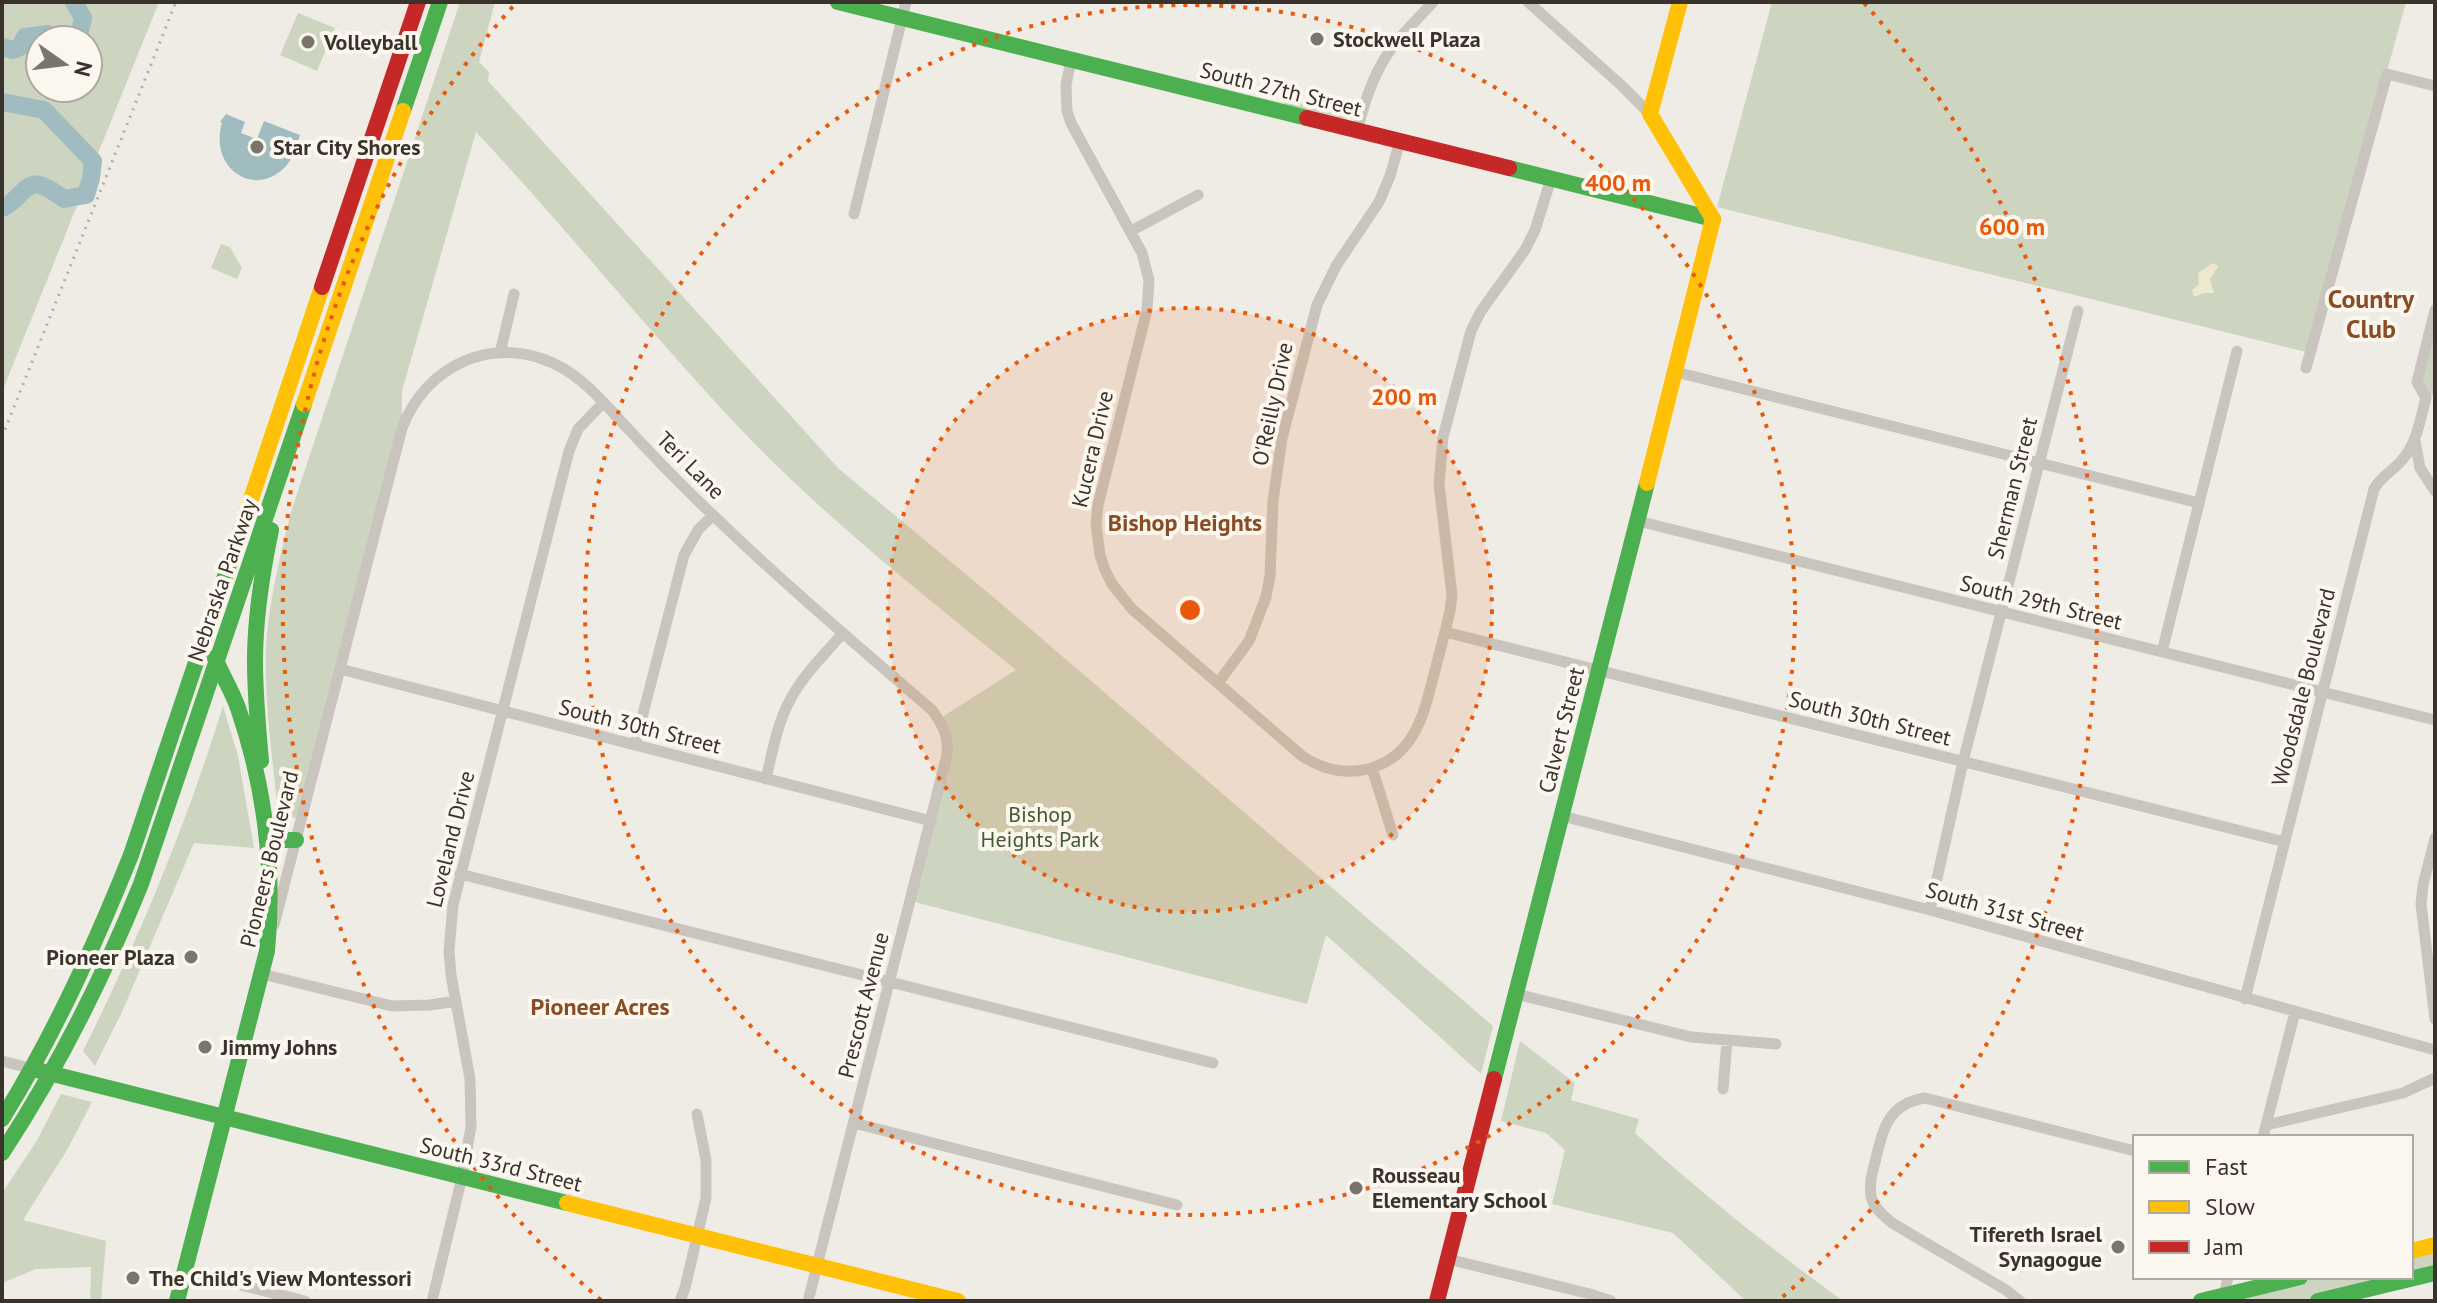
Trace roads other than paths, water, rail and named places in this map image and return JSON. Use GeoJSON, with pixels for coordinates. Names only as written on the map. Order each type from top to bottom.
{"type":"FeatureCollection","features":[{"type":"Feature","properties":{"kind":"main road","name":"Nebraska Parkway"},"geometry":{"type":"LineString","coordinates":[[2,1119],[33,1069],[83,970],[126,867],[418,2]]}},
{"type":"Feature","properties":{"kind":"main road","name":"Nebraska Parkway"},"geometry":{"type":"LineString","coordinates":[[2,1153],[53,1073],[125,925],[153,851],[440,2]]}},
{"type":"Feature","properties":{"kind":"main road","name":"South 27th Street"},"geometry":{"type":"LineString","coordinates":[[838,2],[904,10],[1071,60],[1713,219]]}},
{"type":"Feature","properties":{"kind":"main road"},"geometry":{"type":"LineString","coordinates":[[1680,2],[1650,114],[1713,219]]}},
{"type":"Feature","properties":{"kind":"main road"},"geometry":{"type":"LineString","coordinates":[[1667,208],[1681,205],[1687,200],[1690,192],[1686,177]]}},
{"type":"Feature","properties":{"kind":"main road","name":"Calvert Street"},"geometry":{"type":"LineString","coordinates":[[1437,1301],[1713,219]]}},
{"type":"Feature","properties":{"kind":"main road"},"geometry":{"type":"LineString","coordinates":[[267,951],[272,894],[255,678],[258,598],[297,428]]}},
{"type":"Feature","properties":{"kind":"main road"},"geometry":{"type":"LineString","coordinates":[[233,554],[213,636],[217,663],[237,706],[271,835],[282,841],[296,840]]}},
{"type":"Feature","properties":{"kind":"main road","name":"Pioneers Boulevard"},"geometry":{"type":"LineString","coordinates":[[177,1301],[267,951]]}},
{"type":"Feature","properties":{"kind":"main road","name":"South 33rd Street"},"geometry":{"type":"LineString","coordinates":[[33,1069],[958,1301]]}},
{"type":"Feature","properties":{"kind":"main road"},"geometry":{"type":"LineString","coordinates":[[2413,1250],[2435,1245]]}},
{"type":"Feature","properties":{"kind":"main road"},"geometry":{"type":"LineString","coordinates":[[2413,1276],[2435,1273]]}},
{"type":"Feature","properties":{"kind":"main road"},"geometry":{"type":"LineString","coordinates":[[2201,1301],[2293,1279]]}},
{"type":"Feature","properties":{"kind":"main road"},"geometry":{"type":"LineString","coordinates":[[2318,1301],[2390,1280]]}},
{"type":"Feature","properties":{"kind":"street"},"geometry":{"type":"LineString","coordinates":[[1357,131],[1379,69],[1393,47],[1433,2]]}},
{"type":"Feature","properties":{"kind":"street"},"geometry":{"type":"LineString","coordinates":[[1528,2],[1650,114]]}},
{"type":"Feature","properties":{"kind":"street"},"geometry":{"type":"LineString","coordinates":[[854,214],[904,10]]}},
{"type":"Feature","properties":{"kind":"street","name":"Kucera Drive"},"geometry":{"type":"LineString","coordinates":[[1071,60],[1065,98],[1071,123],[1131,231],[1146,265],[1149,295],[1098,505],[1096,524],[1105,570],[1121,597],[1302,756],[1337,771],[1372,768]]}},
{"type":"Feature","properties":{"kind":"street"},"geometry":{"type":"LineString","coordinates":[[2306,368],[2387,74],[2435,86]]}},
{"type":"Feature","properties":{"kind":"street","name":"O'Reilly Drive"},"geometry":{"type":"LineString","coordinates":[[1218,683],[1249,641],[1266,597],[1270,576],[1273,501],[1282,438],[1317,305],[1336,266],[1379,202],[1400,141]]}},
{"type":"Feature","properties":{"kind":"street"},"geometry":{"type":"LineString","coordinates":[[1393,835],[1372,768],[1395,757],[1416,733],[1445,632],[1452,595],[1439,484],[1443,437],[1471,331],[1493,292],[1530,240],[1543,210],[1551,179]]}},
{"type":"Feature","properties":{"kind":"street"},"geometry":{"type":"LineString","coordinates":[[1131,231],[1198,195]]}},
{"type":"Feature","properties":{"kind":"street"},"geometry":{"type":"LineString","coordinates":[[500,353],[514,294]]}},
{"type":"Feature","properties":{"kind":"street","name":"Woodsdale Boulevard"},"geometry":{"type":"LineString","coordinates":[[2245,999],[2374,489],[2382,476],[2404,458],[2416,436],[2430,396],[2417,382],[2435,310]]}},
{"type":"Feature","properties":{"kind":"street","name":"Sherman Street"},"geometry":{"type":"LineString","coordinates":[[1930,910],[1963,762],[2078,311]]}},
{"type":"Feature","properties":{"kind":"street"},"geometry":{"type":"LineString","coordinates":[[2162,652],[2237,351]]}},
{"type":"Feature","properties":{"kind":"street","name":"Teri Lane"},"geometry":{"type":"LineString","coordinates":[[402,428],[423,390],[445,371],[468,359],[500,353],[521,354],[554,363],[584,383],[713,515],[939,719]]}},
{"type":"Feature","properties":{"kind":"street"},"geometry":{"type":"LineString","coordinates":[[1676,372],[2199,503]]}},
{"type":"Feature","properties":{"kind":"street","name":"Loveland Drive"},"geometry":{"type":"LineString","coordinates":[[432,1301],[471,1127],[470,1079],[450,963],[449,929],[460,874],[569,451],[578,429],[603,403]]}},
{"type":"Feature","properties":{"kind":"street","name":"Pioneers Boulevard"},"geometry":{"type":"LineString","coordinates":[[267,951],[402,428]]}},
{"type":"Feature","properties":{"kind":"street"},"geometry":{"type":"LineString","coordinates":[[2416,436],[2420,468],[2435,491]]}},
{"type":"Feature","properties":{"kind":"street"},"geometry":{"type":"LineString","coordinates":[[635,745],[684,555],[698,530],[713,515]]}},
{"type":"Feature","properties":{"kind":"street","name":"South 29th Street"},"geometry":{"type":"LineString","coordinates":[[1638,521],[2435,720]]}},
{"type":"Feature","properties":{"kind":"street","name":"South 30th Street"},"geometry":{"type":"LineString","coordinates":[[1445,632],[2285,842]]}},
{"type":"Feature","properties":{"kind":"street"},"geometry":{"type":"LineString","coordinates":[[766,779],[781,719],[789,701],[843,633]]}},
{"type":"Feature","properties":{"kind":"street","name":"South 30th Street"},"geometry":{"type":"LineString","coordinates":[[340,669],[931,821]]}},
{"type":"Feature","properties":{"kind":"street","name":"Prescott Avenue"},"geometry":{"type":"LineString","coordinates":[[808,1301],[949,743],[939,719]]}},
{"type":"Feature","properties":{"kind":"street","name":"South 31st Street"},"geometry":{"type":"LineString","coordinates":[[1562,816],[1930,910],[2435,1050]]}},
{"type":"Feature","properties":{"kind":"street"},"geometry":{"type":"LineString","coordinates":[[2435,838],[2421,904],[2435,1019]]}},
{"type":"Feature","properties":{"kind":"street"},"geometry":{"type":"LineString","coordinates":[[460,874],[1213,1063]]}},
{"type":"Feature","properties":{"kind":"street"},"geometry":{"type":"LineString","coordinates":[[262,974],[392,1006],[456,1001]]}},
{"type":"Feature","properties":{"kind":"street"},"geometry":{"type":"LineString","coordinates":[[1516,994],[1665,1032],[1776,1044]]}},
{"type":"Feature","properties":{"kind":"street"},"geometry":{"type":"LineString","coordinates":[[2295,1012],[2264,1131],[2403,1093],[2435,1078]]}},
{"type":"Feature","properties":{"kind":"street"},"geometry":{"type":"LineString","coordinates":[[1723,1089],[1727,1041]]}},
{"type":"Feature","properties":{"kind":"street"},"geometry":{"type":"LineString","coordinates":[[2,1061],[33,1069]]}},
{"type":"Feature","properties":{"kind":"street"},"geometry":{"type":"LineString","coordinates":[[2020,1301],[1892,1223],[1872,1201],[1871,1180],[1884,1128],[1894,1112],[1912,1100],[1936,1100],[2133,1150]]}},
{"type":"Feature","properties":{"kind":"street"},"geometry":{"type":"LineString","coordinates":[[680,1301],[706,1198],[707,1179],[697,1114]]}},
{"type":"Feature","properties":{"kind":"street"},"geometry":{"type":"LineString","coordinates":[[854,1123],[1177,1205]]}},
{"type":"Feature","properties":{"kind":"street"},"geometry":{"type":"LineString","coordinates":[[1448,1259],[1611,1301]]}},
{"type":"Feature","properties":{"kind":"street"},"geometry":{"type":"LineString","coordinates":[[185,1271],[305,1301]]}},
{"type":"Feature","properties":{"kind":"water","name":"Star City Shores"},"geometry":{"type":"Polygon","coordinates":[[[226,114],[245,122],[241,133],[257,139],[264,121],[300,135],[294,153],[283,169],[271,177],[258,180],[246,179],[236,173],[227,164],[222,152],[220,122],[226,114]]]}},
{"type":"Feature","properties":{"kind":"waterway"},"geometry":{"type":"LineString","coordinates":[[74,2],[83,18],[82,24]]}},
{"type":"Feature","properties":{"kind":"waterway"},"geometry":{"type":"LineString","coordinates":[[2,47],[13,50],[20,47],[24,39]]}},
{"type":"Feature","properties":{"kind":"waterway"},"geometry":{"type":"LineString","coordinates":[[2,102],[44,110],[93,161],[86,195],[64,199],[46,187],[35,185],[25,189],[2,208]]}},
{"type":"Feature","properties":{"kind":"railway"},"geometry":{"type":"LineString","coordinates":[[2,437],[176,2]]}},
{"type":"Feature","properties":{"kind":"place","name":"Stockwell Plaza"},"geometry":{"type":"Point","coordinates":[1317,39]}},
{"type":"Feature","properties":{"kind":"place","name":"Volleyball"},"geometry":{"type":"Point","coordinates":[308,42]}},
{"type":"Feature","properties":{"kind":"place","name":"Star City Shores"},"geometry":{"type":"Point","coordinates":[257,147]}},
{"type":"Feature","properties":{"kind":"place","name":"Pioneer Plaza"},"geometry":{"type":"Point","coordinates":[191,957]}},
{"type":"Feature","properties":{"kind":"place","name":"Jimmy Johns"},"geometry":{"type":"Point","coordinates":[205,1047]}},
{"type":"Feature","properties":{"kind":"place","name":"Rousseau Elementary School"},"geometry":{"type":"Point","coordinates":[1356,1188]}},
{"type":"Feature","properties":{"kind":"place","name":"Tifereth Israel Synagogue"},"geometry":{"type":"Point","coordinates":[2118,1247]}},
{"type":"Feature","properties":{"kind":"place","name":"The Child's View Montessori"},"geometry":{"type":"Point","coordinates":[133,1278]}},
{"type":"Feature","properties":{"kind":"district","name":"Country Club"},"geometry":{"type":"Point","coordinates":[2371,313]}},
{"type":"Feature","properties":{"kind":"district","name":"Bishop Heights"},"geometry":{"type":"Point","coordinates":[1185,522]}},
{"type":"Feature","properties":{"kind":"district","name":"Pioneer Acres"},"geometry":{"type":"Point","coordinates":[600,1006]}},
{"type":"Feature","properties":{"kind":"park label","name":"Bishop Heights Park"},"geometry":{"type":"Point","coordinates":[1040,826]}}]}
